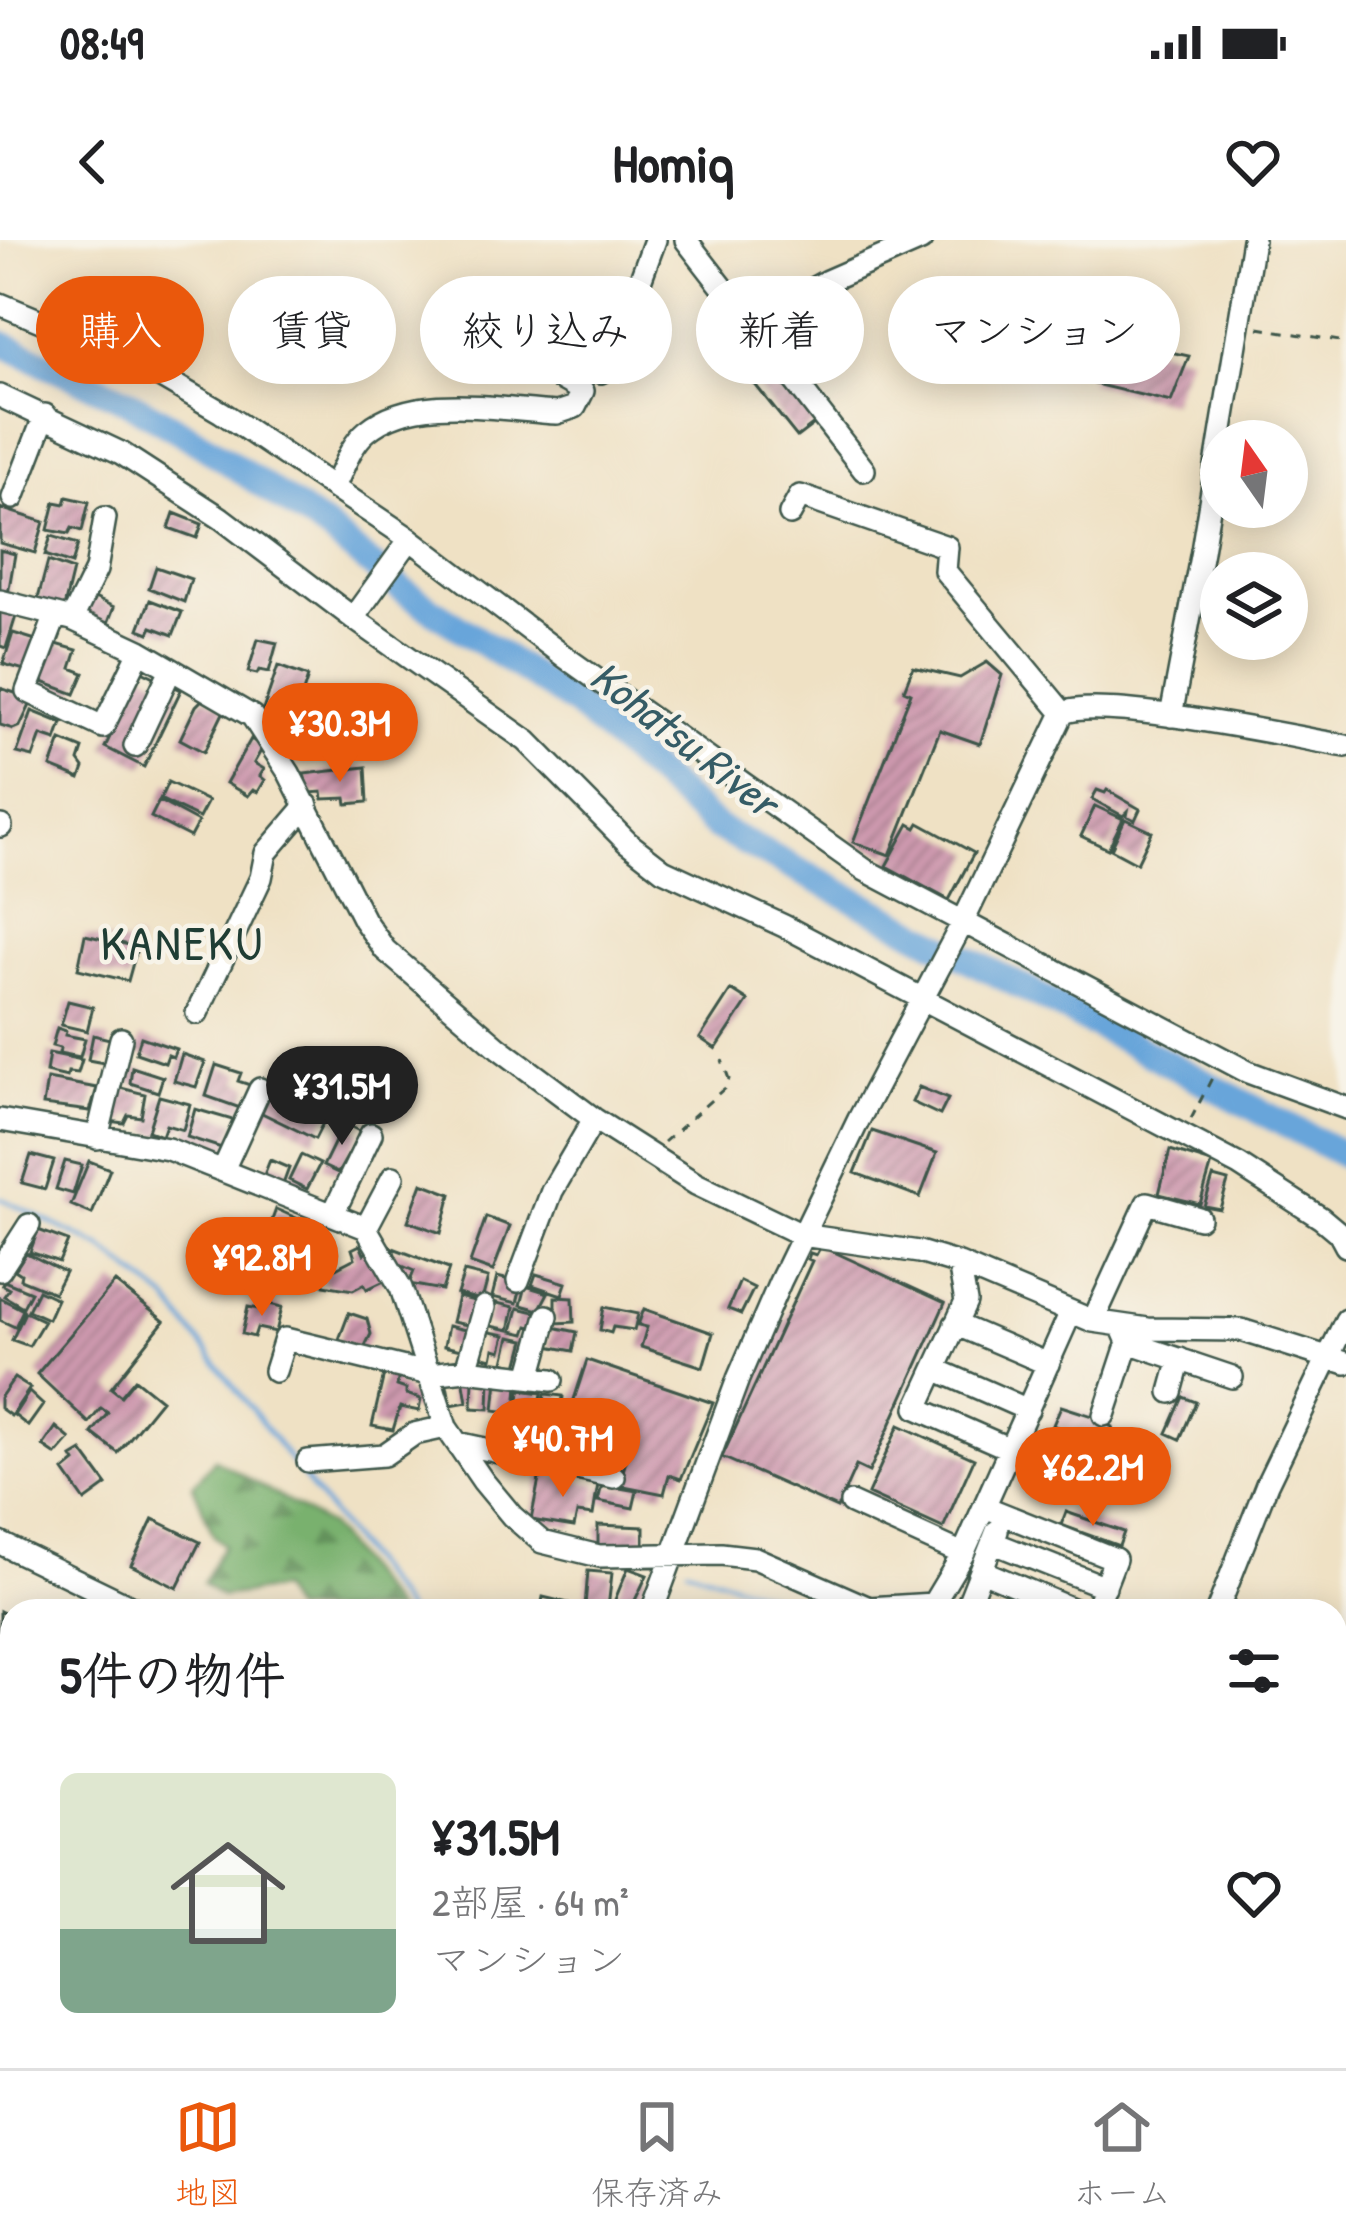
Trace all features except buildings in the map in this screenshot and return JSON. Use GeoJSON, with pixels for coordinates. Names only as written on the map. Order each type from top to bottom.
{"type":"FeatureCollection","features":[{"type":"Feature","properties":{"kind":"street"},"geometry":{"type":"LineString","coordinates":[[334,487],[368,429],[410,409],[557,412],[575,406],[583,391],[549,372],[559,351],[601,372],[615,349],[656,240]]}},
{"type":"Feature","properties":{"kind":"street"},"geometry":{"type":"LineString","coordinates":[[686,240],[715,276]]}},
{"type":"Feature","properties":{"kind":"street"},"geometry":{"type":"LineString","coordinates":[[838,276],[921,240]]}},
{"type":"Feature","properties":{"kind":"street"},"geometry":{"type":"LineString","coordinates":[[1171,716],[1253,240]]}},
{"type":"Feature","properties":{"kind":"street"},"geometry":{"type":"LineString","coordinates":[[0,304],[160,374],[334,487],[406,545],[839,853],[959,930],[1248,1072],[1346,1108]]}},
{"type":"Feature","properties":{"kind":"street"},"geometry":{"type":"LineString","coordinates":[[798,384],[864,470]]}},
{"type":"Feature","properties":{"kind":"street"},"geometry":{"type":"LineString","coordinates":[[0,396],[45,415],[178,488],[356,614],[527,741],[606,823],[663,870],[926,994],[1239,1165],[1321,1218],[1346,1246]]}},
{"type":"Feature","properties":{"kind":"street"},"geometry":{"type":"LineString","coordinates":[[13,498],[45,415]]}},
{"type":"Feature","properties":{"kind":"street"},"geometry":{"type":"LineString","coordinates":[[790,514],[800,496],[947,548],[945,571],[1063,712]]}},
{"type":"Feature","properties":{"kind":"street"},"geometry":{"type":"LineString","coordinates":[[105,518],[96,570],[64,617],[27,691],[103,727],[140,650]]}},
{"type":"Feature","properties":{"kind":"street"},"geometry":{"type":"LineString","coordinates":[[356,614],[406,545]]}},
{"type":"Feature","properties":{"kind":"street"},"geometry":{"type":"LineString","coordinates":[[0,602],[64,617],[140,650],[252,716],[307,805],[364,920],[385,950],[499,1048],[650,1155],[802,1235],[919,1252],[959,1264],[1070,1314],[1232,1377]]}},
{"type":"Feature","properties":{"kind":"street"},"geometry":{"type":"LineString","coordinates":[[135,746],[172,669]]}},
{"type":"Feature","properties":{"kind":"street"},"geometry":{"type":"LineString","coordinates":[[656,1599],[738,1379],[802,1235],[959,930],[1063,712],[1082,707],[1171,716],[1346,746]]}},
{"type":"Feature","properties":{"kind":"street"},"geometry":{"type":"LineString","coordinates":[[197,1013],[261,878],[266,853],[307,805]]}},
{"type":"Feature","properties":{"kind":"street"},"geometry":{"type":"LineString","coordinates":[[97,1138],[121,1040]]}},
{"type":"Feature","properties":{"kind":"street"},"geometry":{"type":"LineString","coordinates":[[223,1170],[260,1089]]}},
{"type":"Feature","properties":{"kind":"street"},"geometry":{"type":"LineString","coordinates":[[518,1281],[552,1191],[594,1119]]}},
{"type":"Feature","properties":{"kind":"street"},"geometry":{"type":"LineString","coordinates":[[0,1120],[168,1149],[367,1228],[401,1288],[451,1435],[512,1516],[542,1542],[599,1556],[755,1558],[847,1599]]}},
{"type":"Feature","properties":{"kind":"street"},"geometry":{"type":"LineString","coordinates":[[333,1214],[371,1134]]}},
{"type":"Feature","properties":{"kind":"street"},"geometry":{"type":"LineString","coordinates":[[367,1228],[393,1177]]}},
{"type":"Feature","properties":{"kind":"street"},"geometry":{"type":"LineString","coordinates":[[1093,1321],[1147,1203],[1199,1218]]}},
{"type":"Feature","properties":{"kind":"street"},"geometry":{"type":"LineString","coordinates":[[0,1270],[29,1226]]}},
{"type":"Feature","properties":{"kind":"street"},"geometry":{"type":"LineString","coordinates":[[959,1264],[966,1302],[917,1408],[1010,1449]]}},
{"type":"Feature","properties":{"kind":"street"},"geometry":{"type":"LineString","coordinates":[[466,1370],[484,1307]]}},
{"type":"Feature","properties":{"kind":"street"},"geometry":{"type":"LineString","coordinates":[[970,1599],[994,1543],[993,1510],[1010,1449],[1070,1314]]}},
{"type":"Feature","properties":{"kind":"street"},"geometry":{"type":"LineString","coordinates":[[275,1371],[285,1340],[429,1374],[466,1370],[541,1378],[547,1316]]}},
{"type":"Feature","properties":{"kind":"street"},"geometry":{"type":"LineString","coordinates":[[1222,1599],[1267,1484],[1338,1361],[1346,1320]]}},
{"type":"Feature","properties":{"kind":"street"},"geometry":{"type":"LineString","coordinates":[[956,1324],[1048,1364]]}},
{"type":"Feature","properties":{"kind":"street"},"geometry":{"type":"LineString","coordinates":[[1125,1335],[1241,1330],[1338,1361]]}},
{"type":"Feature","properties":{"kind":"street"},"geometry":{"type":"LineString","coordinates":[[1104,1415],[1125,1335]]}},
{"type":"Feature","properties":{"kind":"street"},"geometry":{"type":"LineString","coordinates":[[1171,1392],[1180,1359]]}},
{"type":"Feature","properties":{"kind":"street"},"geometry":{"type":"LineString","coordinates":[[934,1369],[1028,1410]]}},
{"type":"Feature","properties":{"kind":"street"},"geometry":{"type":"LineString","coordinates":[[308,1461],[384,1455],[414,1434],[451,1435],[614,1477]]}},
{"type":"Feature","properties":{"kind":"street"},"geometry":{"type":"LineString","coordinates":[[850,1503],[959,1561]]}},
{"type":"Feature","properties":{"kind":"street"},"geometry":{"type":"LineString","coordinates":[[936,1599],[993,1510]]}},
{"type":"Feature","properties":{"kind":"street"},"geometry":{"type":"LineString","coordinates":[[993,1510],[1115,1558],[1100,1599]]}},
{"type":"Feature","properties":{"kind":"street"},"geometry":{"type":"LineString","coordinates":[[0,1543],[115,1599]]}},
{"type":"Feature","properties":{"kind":"street"},"geometry":{"type":"LineString","coordinates":[[994,1543],[1105,1587]]}},
{"type":"Feature","properties":{"kind":"street"},"geometry":{"type":"LineString","coordinates":[[982,1571],[1048,1599]]}},
{"type":"Feature","properties":{"kind":"path"},"geometry":{"type":"LineString","coordinates":[[1239,324],[1346,342]]}},
{"type":"Feature","properties":{"kind":"path"},"geometry":{"type":"LineString","coordinates":[[650,1155],[726,1088],[729,1079],[722,1060]]}},
{"type":"Feature","properties":{"kind":"path"},"geometry":{"type":"LineString","coordinates":[[1187,1126],[1217,1067]]}},
{"type":"Feature","properties":{"kind":"green space"},"geometry":{"type":"Polygon","coordinates":[[[215,1459],[329,1526],[386,1599],[285,1599],[279,1589],[221,1597],[203,1583],[224,1545],[214,1536],[193,1485],[215,1459]]]}},
{"type":"Feature","properties":{"kind":"waterway","name":"Kohatsu River"},"geometry":{"type":"LineString","coordinates":[[0,343],[122,398],[202,444],[328,530],[401,589],[575,704],[717,828],[1346,1156]]}},
{"type":"Feature","properties":{"kind":"waterway"},"geometry":{"type":"LineString","coordinates":[[0,1198],[101,1247],[167,1299],[397,1599]]}},
{"type":"Feature","properties":{"kind":"waterway"},"geometry":{"type":"LineString","coordinates":[[687,1568],[782,1599]]}},
{"type":"Feature","properties":{"kind":"district","name":"KANEKU"},"geometry":{"type":"Point","coordinates":[183,942]}}]}
